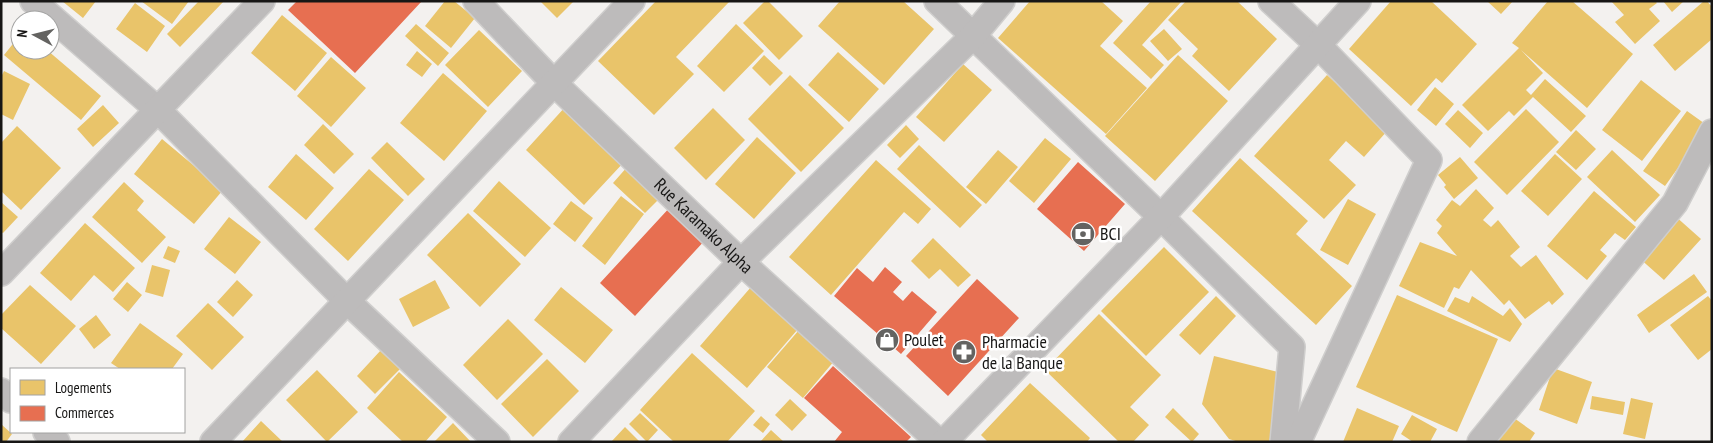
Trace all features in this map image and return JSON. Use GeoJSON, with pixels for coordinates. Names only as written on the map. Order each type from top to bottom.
{"type":"FeatureCollection","features":[{"type":"Feature","properties":{"kind":"street"},"geometry":{"type":"LineString","coordinates":[[33,1],[158,110],[347,301],[497,442]]}},
{"type":"Feature","properties":{"kind":"street"},"geometry":{"type":"LineString","coordinates":[[1,272],[262,1]]}},
{"type":"Feature","properties":{"kind":"street","name":"Rue Karamako Alpha"},"geometry":{"type":"LineString","coordinates":[[476,1],[554,83],[741,262],[939,442]]}},
{"type":"Feature","properties":{"kind":"street"},"geometry":{"type":"LineString","coordinates":[[213,442],[632,1]]}},
{"type":"Feature","properties":{"kind":"street"},"geometry":{"type":"LineString","coordinates":[[936,1],[1161,217],[1292,347],[1282,442]]}},
{"type":"Feature","properties":{"kind":"street"},"geometry":{"type":"LineString","coordinates":[[571,442],[741,262],[973,36],[1002,1]]}},
{"type":"Feature","properties":{"kind":"street"},"geometry":{"type":"LineString","coordinates":[[1270,1],[1318,45],[1428,160],[1298,442]]}},
{"type":"Feature","properties":{"kind":"street"},"geometry":{"type":"LineString","coordinates":[[944,442],[1161,217],[1358,1]]}},
{"type":"Feature","properties":{"kind":"street"},"geometry":{"type":"LineString","coordinates":[[1480,442],[1675,202],[1712,132]]}},
{"type":"Feature","properties":{"kind":"street"},"geometry":{"type":"LineString","coordinates":[[47,433],[57,442]]}},
{"type":"Feature","properties":{"kind":"building: Logements"},"geometry":{"type":"Polygon","coordinates":[[[62,1],[96,1],[83,18],[62,1]]]}},
{"type":"Feature","properties":{"kind":"building: Logements"},"geometry":{"type":"Polygon","coordinates":[[[141,1],[189,1],[172,24],[141,1]]]}},
{"type":"Feature","properties":{"kind":"building: Logements"},"geometry":{"type":"Polygon","coordinates":[[[199,1],[224,1],[180,47],[167,34],[199,1]]]}},
{"type":"Feature","properties":{"kind":"building: Logements"},"geometry":{"type":"Polygon","coordinates":[[[445,1],[454,1],[475,18],[451,48],[425,26],[445,1]]]}},
{"type":"Feature","properties":{"kind":"building: Logements"},"geometry":{"type":"Polygon","coordinates":[[[540,1],[574,1],[557,18],[540,1]]]}},
{"type":"Feature","properties":{"kind":"building: Logements"},"geometry":{"type":"Polygon","coordinates":[[[656,1],[730,1],[676,57],[694,74],[654,115],[598,61],[656,1]]]}},
{"type":"Feature","properties":{"kind":"building: Logements"},"geometry":{"type":"Polygon","coordinates":[[[765,1],[768,1],[803,36],[779,60],[743,23],[765,1]]]}},
{"type":"Feature","properties":{"kind":"building: Logements"},"geometry":{"type":"Polygon","coordinates":[[[840,1],[903,1],[934,29],[884,85],[818,26],[840,1]]]}},
{"type":"Feature","properties":{"kind":"building: Logements"},"geometry":{"type":"Polygon","coordinates":[[[1030,1],[1101,1],[1123,21],[1100,46],[1147,88],[1106,134],[998,38],[1030,1]]]}},
{"type":"Feature","properties":{"kind":"building: Logements"},"geometry":{"type":"Polygon","coordinates":[[[1151,1],[1182,1],[1142,45],[1164,65],[1151,79],[1113,43],[1151,1]]]}},
{"type":"Feature","properties":{"kind":"building: Logements"},"geometry":{"type":"Polygon","coordinates":[[[1186,1],[1237,1],[1277,39],[1229,91],[1192,56],[1198,49],[1168,20],[1186,1]]]}},
{"type":"Feature","properties":{"kind":"building: Logements"},"geometry":{"type":"Polygon","coordinates":[[[1391,1],[1431,1],[1477,44],[1442,83],[1436,78],[1411,106],[1349,49],[1391,1]]]}},
{"type":"Feature","properties":{"kind":"building: Logements"},"geometry":{"type":"Polygon","coordinates":[[[1487,1],[1513,1],[1501,14],[1487,1]]]}},
{"type":"Feature","properties":{"kind":"building: Logements"},"geometry":{"type":"Polygon","coordinates":[[[1548,1],[1572,1],[1633,54],[1587,108],[1521,50],[1543,73],[1526,90],[1531,95],[1545,79],[1586,116],[1571,132],[1533,97],[1514,116],[1509,111],[1488,131],[1462,105],[1519,48],[1512,43],[1548,1]]]}},
{"type":"Feature","properties":{"kind":"building: Logements"},"geometry":{"type":"Polygon","coordinates":[[[1611,1],[1655,1],[1657,3],[1649,9],[1660,21],[1635,44],[1615,22],[1624,15],[1611,1]]]}},
{"type":"Feature","properties":{"kind":"building: Logements"},"geometry":{"type":"Polygon","coordinates":[[[1663,1],[1684,1],[1672,12],[1663,1]]]}},
{"type":"Feature","properties":{"kind":"building: Logements"},"geometry":{"type":"Polygon","coordinates":[[[1704,1],[1707,1],[1712,7],[1712,39],[1675,71],[1653,45],[1704,1]]]}},
{"type":"Feature","properties":{"kind":"building: Logements"},"geometry":{"type":"Polygon","coordinates":[[[135,3],[165,26],[147,52],[116,29],[135,3]]]}},
{"type":"Feature","properties":{"kind":"building: Logements"},"geometry":{"type":"Polygon","coordinates":[[[282,15],[327,53],[295,91],[251,53],[282,15]]]}},
{"type":"Feature","properties":{"kind":"building: Logements"},"geometry":{"type":"Polygon","coordinates":[[[416,24],[449,53],[438,66],[405,36],[416,24]]]}},
{"type":"Feature","properties":{"kind":"building: Logements"},"geometry":{"type":"Polygon","coordinates":[[[736,24],[764,51],[724,92],[697,66],[736,24]]]}},
{"type":"Feature","properties":{"kind":"building: Logements"},"geometry":{"type":"Polygon","coordinates":[[[1164,29],[1182,49],[1168,61],[1150,41],[1164,29]]]}},
{"type":"Feature","properties":{"kind":"building: Logements"},"geometry":{"type":"Polygon","coordinates":[[[479,30],[522,71],[488,107],[445,65],[479,30]]]}},
{"type":"Feature","properties":{"kind":"building: Logements"},"geometry":{"type":"Polygon","coordinates":[[[10,48],[10,60],[59,60],[101,96],[81,120],[4,55],[10,48]]]}},
{"type":"Feature","properties":{"kind":"building: Logements"},"geometry":{"type":"Polygon","coordinates":[[[417,51],[432,64],[422,77],[406,65],[417,51]]]}},
{"type":"Feature","properties":{"kind":"building: Logements"},"geometry":{"type":"Polygon","coordinates":[[[838,52],[879,89],[849,122],[808,85],[838,52]]]}},
{"type":"Feature","properties":{"kind":"building: Logements"},"geometry":{"type":"Polygon","coordinates":[[[764,55],[783,73],[770,86],[752,68],[764,55]]]}},
{"type":"Feature","properties":{"kind":"building: Logements"},"geometry":{"type":"Polygon","coordinates":[[[1178,55],[1228,101],[1155,181],[1105,136],[1178,55]]]}},
{"type":"Feature","properties":{"kind":"building: Logements"},"geometry":{"type":"Polygon","coordinates":[[[331,57],[366,88],[331,127],[297,96],[331,57]]]}},
{"type":"Feature","properties":{"kind":"building: Logements"},"geometry":{"type":"Polygon","coordinates":[[[963,64],[992,90],[944,142],[916,117],[963,64]]]}},
{"type":"Feature","properties":{"kind":"building: Logements"},"geometry":{"type":"Polygon","coordinates":[[[4,71],[30,84],[13,120],[1,114],[1,77],[4,71]]]}},
{"type":"Feature","properties":{"kind":"building: Logements"},"geometry":{"type":"Polygon","coordinates":[[[443,73],[487,111],[444,161],[400,123],[443,73]]]}},
{"type":"Feature","properties":{"kind":"building: Logements"},"geometry":{"type":"Polygon","coordinates":[[[790,75],[844,128],[801,172],[748,119],[790,75]]]}},
{"type":"Feature","properties":{"kind":"building: Logements"},"geometry":{"type":"Polygon","coordinates":[[[1327,75],[1388,130],[1364,157],[1346,141],[1329,160],[1356,185],[1324,219],[1254,156],[1327,75]]]}},
{"type":"Feature","properties":{"kind":"building: Logements"},"geometry":{"type":"Polygon","coordinates":[[[1641,80],[1681,111],[1642,161],[1602,130],[1641,80]]]}},
{"type":"Feature","properties":{"kind":"building: Logements"},"geometry":{"type":"Polygon","coordinates":[[[1435,87],[1454,104],[1436,126],[1417,110],[1435,87]]]}},
{"type":"Feature","properties":{"kind":"building: Logements"},"geometry":{"type":"Polygon","coordinates":[[[103,105],[119,123],[93,147],[77,129],[103,105]]]}},
{"type":"Feature","properties":{"kind":"building: Logements"},"geometry":{"type":"Polygon","coordinates":[[[566,106],[625,161],[584,205],[526,150],[566,106]]]}},
{"type":"Feature","properties":{"kind":"building: Logements"},"geometry":{"type":"Polygon","coordinates":[[[713,108],[745,140],[706,180],[674,148],[713,108]]]}},
{"type":"Feature","properties":{"kind":"building: Logements"},"geometry":{"type":"Polygon","coordinates":[[[1526,109],[1559,142],[1507,195],[1474,162],[1526,109]]]}},
{"type":"Feature","properties":{"kind":"building: Logements"},"geometry":{"type":"Polygon","coordinates":[[[1458,110],[1483,133],[1470,148],[1445,124],[1458,110]]]}},
{"type":"Feature","properties":{"kind":"building: Logements"},"geometry":{"type":"Polygon","coordinates":[[[1687,111],[1708,126],[1665,186],[1643,171],[1687,111]]]}},
{"type":"Feature","properties":{"kind":"building: Logements"},"geometry":{"type":"Polygon","coordinates":[[[323,124],[354,154],[334,174],[304,145],[323,124]]]}},
{"type":"Feature","properties":{"kind":"building: Logements"},"geometry":{"type":"Polygon","coordinates":[[[906,125],[919,139],[900,158],[887,145],[906,125]]]}},
{"type":"Feature","properties":{"kind":"building: Logements"},"geometry":{"type":"Polygon","coordinates":[[[17,126],[61,168],[21,210],[1,191],[1,143],[17,126]]]}},
{"type":"Feature","properties":{"kind":"building: Logements"},"geometry":{"type":"Polygon","coordinates":[[[1576,130],[1596,149],[1576,170],[1556,152],[1576,130]]]}},
{"type":"Feature","properties":{"kind":"building: Logements"},"geometry":{"type":"Polygon","coordinates":[[[757,137],[796,173],[754,219],[715,184],[757,137]]]}},
{"type":"Feature","properties":{"kind":"building: Logements"},"geometry":{"type":"Polygon","coordinates":[[[1045,138],[1071,159],[1034,203],[1009,181],[1045,138]]]}},
{"type":"Feature","properties":{"kind":"building: Logements"},"geometry":{"type":"Polygon","coordinates":[[[162,139],[223,190],[194,224],[134,174],[162,139]]]}},
{"type":"Feature","properties":{"kind":"building: Logements"},"geometry":{"type":"Polygon","coordinates":[[[387,142],[425,179],[408,196],[371,158],[387,142]]]}},
{"type":"Feature","properties":{"kind":"building: Logements"},"geometry":{"type":"Polygon","coordinates":[[[919,145],[982,205],[960,228],[897,169],[919,145]]]}},
{"type":"Feature","properties":{"kind":"building: Logements"},"geometry":{"type":"Polygon","coordinates":[[[998,150],[1018,167],[986,204],[966,187],[998,150]]]}},
{"type":"Feature","properties":{"kind":"building: Logements"},"geometry":{"type":"Polygon","coordinates":[[[1612,150],[1660,195],[1635,222],[1587,177],[1612,150]]]}},
{"type":"Feature","properties":{"kind":"building: Logements"},"geometry":{"type":"Polygon","coordinates":[[[296,154],[334,188],[306,220],[268,187],[296,154]]]}},
{"type":"Feature","properties":{"kind":"building: Logements"},"geometry":{"type":"Polygon","coordinates":[[[1555,154],[1582,179],[1548,216],[1521,191],[1555,154]]]}},
{"type":"Feature","properties":{"kind":"building: Logements"},"geometry":{"type":"Polygon","coordinates":[[[1460,157],[1478,178],[1454,199],[1444,187],[1446,185],[1438,175],[1460,157]]]}},
{"type":"Feature","properties":{"kind":"building: Logements"},"geometry":{"type":"Polygon","coordinates":[[[1240,158],[1308,221],[1296,234],[1352,286],[1316,325],[1192,211],[1240,158]]]}},
{"type":"Feature","properties":{"kind":"building: Logements"},"geometry":{"type":"Polygon","coordinates":[[[876,160],[931,209],[918,224],[904,212],[831,295],[789,257],[876,160]]]}},
{"type":"Feature","properties":{"kind":"building: Logements"},"geometry":{"type":"Polygon","coordinates":[[[628,166],[661,197],[645,213],[613,183],[628,166]]]}},
{"type":"Feature","properties":{"kind":"building: Logements"},"geometry":{"type":"Polygon","coordinates":[[[369,169],[404,200],[348,261],[314,229],[369,169]]]}},
{"type":"Feature","properties":{"kind":"building: Logements"},"geometry":{"type":"Polygon","coordinates":[[[499,181],[551,228],[525,257],[473,211],[499,181]]]}},
{"type":"Feature","properties":{"kind":"building: Logements"},"geometry":{"type":"Polygon","coordinates":[[[124,182],[144,201],[137,210],[166,237],[142,263],[92,217],[124,182]]]}},
{"type":"Feature","properties":{"kind":"building: Logements"},"geometry":{"type":"Polygon","coordinates":[[[1476,189],[1494,208],[1483,220],[1491,227],[1498,220],[1520,247],[1510,256],[1521,267],[1536,255],[1564,294],[1552,305],[1549,301],[1525,319],[1509,300],[1504,305],[1471,270],[1459,289],[1454,287],[1444,308],[1399,286],[1420,242],[1457,256],[1437,233],[1442,226],[1436,220],[1452,200],[1460,206],[1476,189]]]}},
{"type":"Feature","properties":{"kind":"building: Logements"},"geometry":{"type":"Polygon","coordinates":[[[1594,191],[1636,227],[1625,240],[1615,233],[1600,250],[1607,256],[1587,280],[1547,246],[1594,191]]]}},
{"type":"Feature","properties":{"kind":"building: Logements"},"geometry":{"type":"Polygon","coordinates":[[[621,196],[644,214],[605,265],[582,246],[621,196]]]}},
{"type":"Feature","properties":{"kind":"building: Logements"},"geometry":{"type":"Polygon","coordinates":[[[1348,199],[1376,214],[1348,265],[1320,250],[1348,199]]]}},
{"type":"Feature","properties":{"kind":"building: Logements"},"geometry":{"type":"Polygon","coordinates":[[[571,201],[593,218],[575,242],[553,224],[571,201]]]}},
{"type":"Feature","properties":{"kind":"building: Logements"},"geometry":{"type":"Polygon","coordinates":[[[1,202],[18,217],[3,233],[1,232],[1,202]]]}},
{"type":"Feature","properties":{"kind":"building: Logements"},"geometry":{"type":"Polygon","coordinates":[[[468,213],[521,264],[480,307],[427,255],[468,213]]]}},
{"type":"Feature","properties":{"kind":"building: Logements"},"geometry":{"type":"Polygon","coordinates":[[[1674,215],[1701,239],[1664,280],[1638,257],[1674,215]]]}},
{"type":"Feature","properties":{"kind":"building: Logements"},"geometry":{"type":"Polygon","coordinates":[[[229,217],[261,242],[235,274],[204,249],[229,217]]]}},
{"type":"Feature","properties":{"kind":"building: Logements"},"geometry":{"type":"Polygon","coordinates":[[[85,223],[135,268],[113,292],[94,275],[71,301],[40,273],[85,223]]]}},
{"type":"Feature","properties":{"kind":"building: Logements"},"geometry":{"type":"Polygon","coordinates":[[[933,238],[971,275],[958,287],[940,269],[929,279],[911,261],[933,238]]]}},
{"type":"Feature","properties":{"kind":"building: Logements"},"geometry":{"type":"Polygon","coordinates":[[[168,246],[180,251],[175,263],[163,258],[168,246]]]}},
{"type":"Feature","properties":{"kind":"building: Logements"},"geometry":{"type":"Polygon","coordinates":[[[1164,247],[1209,292],[1146,356],[1101,311],[1164,247]]]}},
{"type":"Feature","properties":{"kind":"building: Logements"},"geometry":{"type":"Polygon","coordinates":[[[152,265],[170,270],[163,297],[145,292],[152,265]]]}},
{"type":"Feature","properties":{"kind":"building: Logements"},"geometry":{"type":"Polygon","coordinates":[[[1694,274],[1707,292],[1649,333],[1637,315],[1694,274]]]}},
{"type":"Feature","properties":{"kind":"building: Logements"},"geometry":{"type":"Polygon","coordinates":[[[237,280],[253,295],[233,317],[217,302],[237,280]]]}},
{"type":"Feature","properties":{"kind":"building: Logements"},"geometry":{"type":"Polygon","coordinates":[[[435,280],[450,308],[413,327],[399,299],[435,280]]]}},
{"type":"Feature","properties":{"kind":"building: Logements"},"geometry":{"type":"Polygon","coordinates":[[[127,282],[142,295],[128,312],[113,299],[127,282]]]}},
{"type":"Feature","properties":{"kind":"building: Logements"},"geometry":{"type":"Polygon","coordinates":[[[30,285],[76,326],[41,364],[1,328],[1,315],[30,285]]]}},
{"type":"Feature","properties":{"kind":"building: Logements"},"geometry":{"type":"Polygon","coordinates":[[[561,287],[613,330],[585,363],[534,320],[561,287]]]}},
{"type":"Feature","properties":{"kind":"building: Logements"},"geometry":{"type":"Polygon","coordinates":[[[751,287],[798,329],[747,388],[700,346],[751,287]]]}},
{"type":"Feature","properties":{"kind":"building: Logements"},"geometry":{"type":"Polygon","coordinates":[[[1397,295],[1498,339],[1457,432],[1356,387],[1397,295]]]}},
{"type":"Feature","properties":{"kind":"building: Logements"},"geometry":{"type":"Polygon","coordinates":[[[1216,296],[1236,316],[1200,355],[1179,335],[1216,296]]]}},
{"type":"Feature","properties":{"kind":"building: Logements"},"geometry":{"type":"Polygon","coordinates":[[[1472,296],[1503,316],[1510,308],[1522,324],[1510,342],[1447,311],[1455,297],[1469,303],[1472,296]]]}},
{"type":"Feature","properties":{"kind":"building: Logements"},"geometry":{"type":"Polygon","coordinates":[[[1708,296],[1712,301],[1712,349],[1698,360],[1670,325],[1708,296]]]}},
{"type":"Feature","properties":{"kind":"building: Logements"},"geometry":{"type":"Polygon","coordinates":[[[208,303],[244,337],[212,370],[176,336],[208,303]]]}},
{"type":"Feature","properties":{"kind":"building: Logements"},"geometry":{"type":"Polygon","coordinates":[[[1099,314],[1161,375],[1130,407],[1149,425],[1133,442],[1119,442],[1045,370],[1099,314]]]}},
{"type":"Feature","properties":{"kind":"building: Logements"},"geometry":{"type":"Polygon","coordinates":[[[96,315],[111,335],[94,349],[79,329],[96,315]]]}},
{"type":"Feature","properties":{"kind":"building: Logements"},"geometry":{"type":"Polygon","coordinates":[[[508,319],[543,354],[497,400],[463,365],[508,319]]]}},
{"type":"Feature","properties":{"kind":"building: Logements"},"geometry":{"type":"Polygon","coordinates":[[[140,323],[183,354],[173,368],[118,368],[111,363],[140,323]]]}},
{"type":"Feature","properties":{"kind":"building: Logements"},"geometry":{"type":"Polygon","coordinates":[[[799,330],[835,360],[803,398],[767,367],[799,330]]]}},
{"type":"Feature","properties":{"kind":"building: Logements"},"geometry":{"type":"Polygon","coordinates":[[[381,350],[400,369],[375,394],[357,376],[381,350]]]}},
{"type":"Feature","properties":{"kind":"building: Logements"},"geometry":{"type":"Polygon","coordinates":[[[692,353],[755,411],[727,442],[674,442],[640,410],[692,353]]]}},
{"type":"Feature","properties":{"kind":"building: Logements"},"geometry":{"type":"Polygon","coordinates":[[[1214,356],[1286,374],[1269,442],[1239,442],[1229,439],[1202,404],[1214,356]]]}},
{"type":"Feature","properties":{"kind":"building: Logements"},"geometry":{"type":"Polygon","coordinates":[[[547,359],[579,391],[533,437],[501,404],[547,359]]]}},
{"type":"Feature","properties":{"kind":"building: Logements"},"geometry":{"type":"Polygon","coordinates":[[[1553,368],[1592,382],[1577,424],[1539,410],[1553,368]]]}},
{"type":"Feature","properties":{"kind":"building: Logements"},"geometry":{"type":"Polygon","coordinates":[[[317,370],[358,412],[327,442],[286,400],[317,370]]]}},
{"type":"Feature","properties":{"kind":"building: Logements"},"geometry":{"type":"Polygon","coordinates":[[[399,372],[447,417],[425,442],[403,442],[367,408],[399,372]]]}},
{"type":"Feature","properties":{"kind":"building: Logements"},"geometry":{"type":"Polygon","coordinates":[[[1030,383],[1090,438],[1087,442],[988,442],[981,435],[1030,383]]]}},
{"type":"Feature","properties":{"kind":"building: Logements"},"geometry":{"type":"Polygon","coordinates":[[[1592,396],[1625,402],[1623,415],[1590,409],[1592,396]]]}},
{"type":"Feature","properties":{"kind":"building: Logements"},"geometry":{"type":"Polygon","coordinates":[[[1631,398],[1653,403],[1645,439],[1623,434],[1631,398]]]}},
{"type":"Feature","properties":{"kind":"building: Logements"},"geometry":{"type":"Polygon","coordinates":[[[790,399],[807,415],[792,431],[775,415],[790,399]]]}},
{"type":"Feature","properties":{"kind":"building: Logements"},"geometry":{"type":"Polygon","coordinates":[[[1173,408],[1199,434],[1192,442],[1165,417],[1173,408]]]}},
{"type":"Feature","properties":{"kind":"building: Logements"},"geometry":{"type":"Polygon","coordinates":[[[1357,408],[1399,426],[1392,442],[1343,442],[1357,408]]]}},
{"type":"Feature","properties":{"kind":"building: Logements"},"geometry":{"type":"Polygon","coordinates":[[[640,413],[658,430],[647,442],[629,424],[640,413]]]}},
{"type":"Feature","properties":{"kind":"building: Logements"},"geometry":{"type":"Polygon","coordinates":[[[1412,415],[1437,429],[1430,442],[1413,442],[1401,434],[1412,415]]]}},
{"type":"Feature","properties":{"kind":"building: Logements"},"geometry":{"type":"Polygon","coordinates":[[[761,416],[770,424],[763,433],[753,425],[761,416]]]}},
{"type":"Feature","properties":{"kind":"building: Logements"},"geometry":{"type":"Polygon","coordinates":[[[1514,418],[1535,433],[1529,442],[1497,442],[1514,418]]]}},
{"type":"Feature","properties":{"kind":"building: Logements"},"geometry":{"type":"Polygon","coordinates":[[[261,421],[283,442],[242,442],[261,421]]]}},
{"type":"Feature","properties":{"kind":"building: Logements"},"geometry":{"type":"Polygon","coordinates":[[[453,423],[471,442],[434,442],[453,423]]]}},
{"type":"Feature","properties":{"kind":"building: Logements"},"geometry":{"type":"Polygon","coordinates":[[[1,424],[12,434],[6,442],[1,442],[1,424]]]}},
{"type":"Feature","properties":{"kind":"building: Logements"},"geometry":{"type":"Polygon","coordinates":[[[625,427],[640,442],[611,442],[625,427]]]}},
{"type":"Feature","properties":{"kind":"building: Logements"},"geometry":{"type":"Polygon","coordinates":[[[771,430],[784,442],[760,442],[771,430]]]}},
{"type":"Feature","properties":{"kind":"building: Commerces"},"geometry":{"type":"Polygon","coordinates":[[[297,1],[422,1],[355,73],[288,10],[297,1]]]}},
{"type":"Feature","properties":{"kind":"building: Commerces"},"geometry":{"type":"Polygon","coordinates":[[[1078,162],[1125,204],[1084,251],[1037,209],[1078,162]]]}},
{"type":"Feature","properties":{"kind":"building: Commerces"},"geometry":{"type":"Polygon","coordinates":[[[672,205],[707,238],[635,316],[600,283],[672,205]]]}},
{"type":"Feature","properties":{"kind":"building: Commerces"},"geometry":{"type":"Polygon","coordinates":[[[885,267],[902,282],[893,292],[903,301],[912,291],[937,312],[901,354],[834,296],[857,268],[873,282],[885,267]]]}},
{"type":"Feature","properties":{"kind":"building: Commerces"},"geometry":{"type":"Polygon","coordinates":[[[977,279],[1019,318],[948,396],[906,356],[977,279]]]}},
{"type":"Feature","properties":{"kind":"building: Commerces"},"geometry":{"type":"Polygon","coordinates":[[[833,366],[911,437],[906,442],[834,442],[842,432],[804,398],[833,366]]]}},
{"type":"Feature","properties":{"kind":"place","name":"BCI"},"geometry":{"type":"Point","coordinates":[1083,234]}},
{"type":"Feature","properties":{"kind":"place","name":"Poulet"},"geometry":{"type":"Point","coordinates":[887,340]}},
{"type":"Feature","properties":{"kind":"place","name":"Pharmacie de la Banque"},"geometry":{"type":"Point","coordinates":[964,352]}}]}
